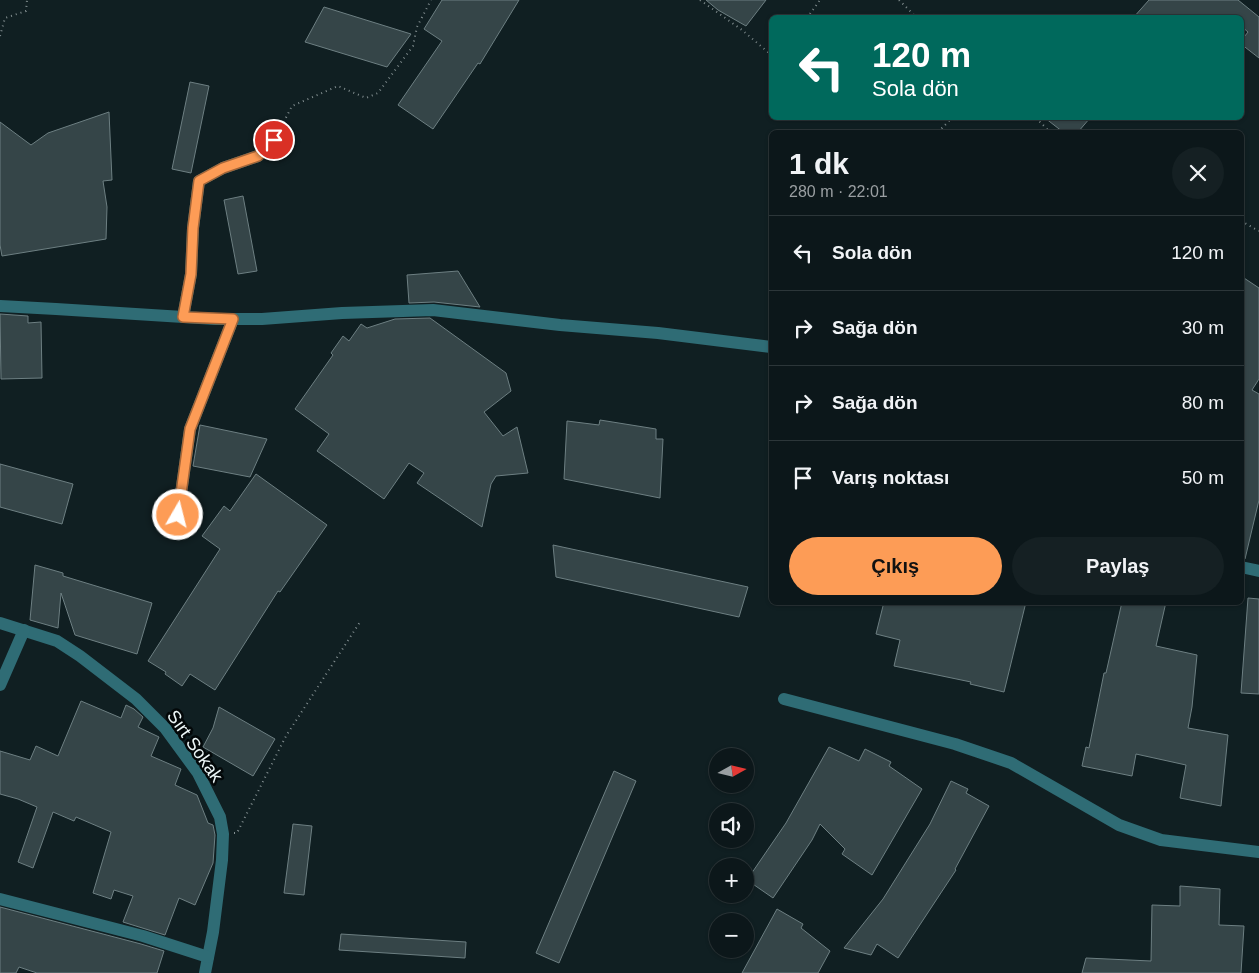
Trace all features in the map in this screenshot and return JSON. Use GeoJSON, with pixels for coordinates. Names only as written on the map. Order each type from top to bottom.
{"type":"FeatureCollection","features":[{"type":"Feature","properties":{"kind":"street"},"geometry":{"type":"LineString","coordinates":[[183,317],[191,274],[193,228],[199,181],[223,168],[258,156],[274,140]]}},
{"type":"Feature","properties":{"kind":"street"},"geometry":{"type":"LineString","coordinates":[[0,306],[233,319],[434,310],[560,325],[658,333],[769,347]]}},
{"type":"Feature","properties":{"kind":"street"},"geometry":{"type":"LineString","coordinates":[[178,515],[190,429],[233,319]]}},
{"type":"Feature","properties":{"kind":"street"},"geometry":{"type":"LineString","coordinates":[[1244,568],[1259,571]]}},
{"type":"Feature","properties":{"kind":"street","name":"Sırt Sokak"},"geometry":{"type":"LineString","coordinates":[[0,623],[58,640],[80,656],[136,699],[165,728],[198,773],[220,817],[223,834],[222,860],[213,932],[205,973]]}},
{"type":"Feature","properties":{"kind":"street"},"geometry":{"type":"LineString","coordinates":[[0,685],[24,630]]}},
{"type":"Feature","properties":{"kind":"street"},"geometry":{"type":"LineString","coordinates":[[784,699],[955,744],[1010,763],[1119,825],[1161,840],[1259,852]]}},
{"type":"Feature","properties":{"kind":"street"},"geometry":{"type":"LineString","coordinates":[[0,899],[144,936],[208,957]]}},
{"type":"Feature","properties":{"kind":"path"},"geometry":{"type":"LineString","coordinates":[[0,36],[5,18],[26,11],[27,0]]}},
{"type":"Feature","properties":{"kind":"path"},"geometry":{"type":"LineString","coordinates":[[274,140],[292,106],[338,86],[366,98],[378,93],[413,46],[417,27],[432,0]]}},
{"type":"Feature","properties":{"kind":"path"},"geometry":{"type":"LineString","coordinates":[[700,0],[742,30],[769,53]]}},
{"type":"Feature","properties":{"kind":"path"},"geometry":{"type":"LineString","coordinates":[[809,15],[820,0]]}},
{"type":"Feature","properties":{"kind":"path"},"geometry":{"type":"LineString","coordinates":[[900,0],[914,15]]}},
{"type":"Feature","properties":{"kind":"path"},"geometry":{"type":"LineString","coordinates":[[940,130],[950,120]]}},
{"type":"Feature","properties":{"kind":"path"},"geometry":{"type":"LineString","coordinates":[[1038,120],[1048,130]]}},
{"type":"Feature","properties":{"kind":"path"},"geometry":{"type":"LineString","coordinates":[[1244,223],[1259,231]]}},
{"type":"Feature","properties":{"kind":"path"},"geometry":{"type":"LineString","coordinates":[[223,834],[237,833],[286,736],[360,622]]}},
{"type":"Feature","properties":{"kind":"building"},"geometry":{"type":"Polygon","coordinates":[[[442,0],[519,0],[480,64],[478,63],[433,129],[398,105],[442,41],[424,29],[442,0]]]}},
{"type":"Feature","properties":{"kind":"building"},"geometry":{"type":"Polygon","coordinates":[[[706,0],[766,0],[746,26],[718,10],[706,0]]]}},
{"type":"Feature","properties":{"kind":"building"},"geometry":{"type":"Polygon","coordinates":[[[1149,0],[1238,0],[1259,17],[1259,58],[1244,46],[1244,37],[1248,32],[1244,29],[1244,15],[1136,15],[1149,0]]]}},
{"type":"Feature","properties":{"kind":"building"},"geometry":{"type":"Polygon","coordinates":[[[324,7],[411,34],[387,67],[305,42],[324,7]]]}},
{"type":"Feature","properties":{"kind":"building"},"geometry":{"type":"Polygon","coordinates":[[[190,82],[209,86],[191,173],[172,169],[190,82]]]}},
{"type":"Feature","properties":{"kind":"building"},"geometry":{"type":"Polygon","coordinates":[[[109,112],[112,180],[103,181],[107,207],[106,239],[2,256],[0,245],[0,122],[31,145],[48,133],[109,112]]]}},
{"type":"Feature","properties":{"kind":"building"},"geometry":{"type":"Polygon","coordinates":[[[1048,120],[1088,120],[1080,130],[1060,130],[1048,120]]]}},
{"type":"Feature","properties":{"kind":"building"},"geometry":{"type":"Polygon","coordinates":[[[243,196],[257,271],[238,274],[224,200],[243,196]]]}},
{"type":"Feature","properties":{"kind":"building"},"geometry":{"type":"Polygon","coordinates":[[[458,271],[480,307],[434,302],[409,303],[407,275],[458,271]]]}},
{"type":"Feature","properties":{"kind":"building"},"geometry":{"type":"Polygon","coordinates":[[[1244,278],[1259,288],[1259,379],[1252,390],[1259,394],[1259,500],[1245,559],[1244,278]]]}},
{"type":"Feature","properties":{"kind":"building"},"geometry":{"type":"Polygon","coordinates":[[[0,314],[28,316],[28,323],[41,322],[42,378],[1,379],[0,314]]]}},
{"type":"Feature","properties":{"kind":"building"},"geometry":{"type":"Polygon","coordinates":[[[430,318],[506,373],[511,391],[484,412],[503,436],[517,427],[528,473],[496,476],[491,484],[482,527],[417,483],[424,473],[409,463],[384,499],[317,451],[329,434],[295,409],[333,355],[331,353],[343,336],[349,341],[361,324],[367,328],[395,319],[430,318]]]}},
{"type":"Feature","properties":{"kind":"building"},"geometry":{"type":"Polygon","coordinates":[[[600,420],[656,429],[656,439],[663,439],[660,498],[564,479],[567,421],[599,425],[600,420]]]}},
{"type":"Feature","properties":{"kind":"building"},"geometry":{"type":"Polygon","coordinates":[[[200,425],[267,439],[250,477],[193,466],[200,425]]]}},
{"type":"Feature","properties":{"kind":"building"},"geometry":{"type":"Polygon","coordinates":[[[0,464],[73,484],[62,524],[0,507],[0,464]]]}},
{"type":"Feature","properties":{"kind":"building"},"geometry":{"type":"Polygon","coordinates":[[[256,474],[327,525],[280,592],[278,591],[215,690],[190,674],[182,686],[165,674],[166,672],[148,661],[220,549],[202,536],[224,506],[230,511],[256,474]]]}},
{"type":"Feature","properties":{"kind":"building"},"geometry":{"type":"Polygon","coordinates":[[[553,545],[748,587],[739,617],[556,577],[553,545]]]}},
{"type":"Feature","properties":{"kind":"building"},"geometry":{"type":"Polygon","coordinates":[[[35,565],[63,573],[63,576],[152,603],[137,654],[75,635],[61,593],[58,628],[30,620],[35,565]]]}},
{"type":"Feature","properties":{"kind":"building"},"geometry":{"type":"Polygon","coordinates":[[[1248,598],[1259,599],[1259,694],[1241,693],[1248,598]]]}},
{"type":"Feature","properties":{"kind":"building"},"geometry":{"type":"Polygon","coordinates":[[[883,605],[1025,605],[1004,692],[970,684],[971,682],[894,666],[900,640],[876,634],[883,605]]]}},
{"type":"Feature","properties":{"kind":"building"},"geometry":{"type":"Polygon","coordinates":[[[1121,605],[1165,605],[1156,646],[1197,655],[1188,728],[1228,735],[1221,806],[1180,798],[1186,765],[1136,754],[1132,776],[1082,766],[1086,747],[1089,748],[1104,673],[1106,673],[1121,605]]]}},
{"type":"Feature","properties":{"kind":"building"},"geometry":{"type":"Polygon","coordinates":[[[81,701],[121,718],[126,705],[143,717],[138,727],[159,737],[151,756],[181,769],[175,785],[197,795],[208,823],[213,825],[215,835],[213,863],[195,905],[179,898],[165,935],[123,922],[133,896],[114,890],[111,899],[93,893],[111,832],[76,817],[74,821],[53,812],[33,868],[18,862],[37,807],[0,794],[0,751],[30,760],[36,746],[58,756],[81,701]]]}},
{"type":"Feature","properties":{"kind":"building"},"geometry":{"type":"Polygon","coordinates":[[[219,707],[275,739],[253,776],[203,747],[213,728],[219,707]]]}},
{"type":"Feature","properties":{"kind":"building"},"geometry":{"type":"Polygon","coordinates":[[[829,747],[859,761],[865,749],[891,762],[889,766],[922,789],[872,875],[842,854],[845,849],[820,824],[812,840],[773,898],[754,885],[754,870],[786,823],[829,747]]]}},
{"type":"Feature","properties":{"kind":"building"},"geometry":{"type":"Polygon","coordinates":[[[614,771],[636,781],[559,963],[536,953],[614,771]]]}},
{"type":"Feature","properties":{"kind":"building"},"geometry":{"type":"Polygon","coordinates":[[[951,781],[968,789],[966,793],[989,806],[956,870],[898,958],[877,944],[871,955],[844,948],[883,899],[930,824],[951,781]]]}},
{"type":"Feature","properties":{"kind":"building"},"geometry":{"type":"Polygon","coordinates":[[[293,824],[312,826],[304,895],[284,893],[293,824]]]}},
{"type":"Feature","properties":{"kind":"building"},"geometry":{"type":"Polygon","coordinates":[[[1180,886],[1220,889],[1219,925],[1244,926],[1241,973],[1082,973],[1086,958],[1151,961],[1152,905],[1180,906],[1180,886]]]}},
{"type":"Feature","properties":{"kind":"building"},"geometry":{"type":"Polygon","coordinates":[[[0,907],[164,951],[157,973],[37,973],[19,967],[16,973],[0,973],[0,907]]]}},
{"type":"Feature","properties":{"kind":"building"},"geometry":{"type":"Polygon","coordinates":[[[777,909],[803,924],[801,928],[830,951],[818,973],[742,973],[750,958],[754,958],[754,951],[777,909]]]}},
{"type":"Feature","properties":{"kind":"building"},"geometry":{"type":"Polygon","coordinates":[[[341,934],[466,942],[465,958],[339,950],[341,934]]]}},
{"type":"Feature","properties":{"kind":"route"},"geometry":{"type":"LineString","coordinates":[[178,515],[190,429],[233,319],[183,317],[191,274],[193,228],[199,181],[223,168],[258,156],[274,140]]}}]}
